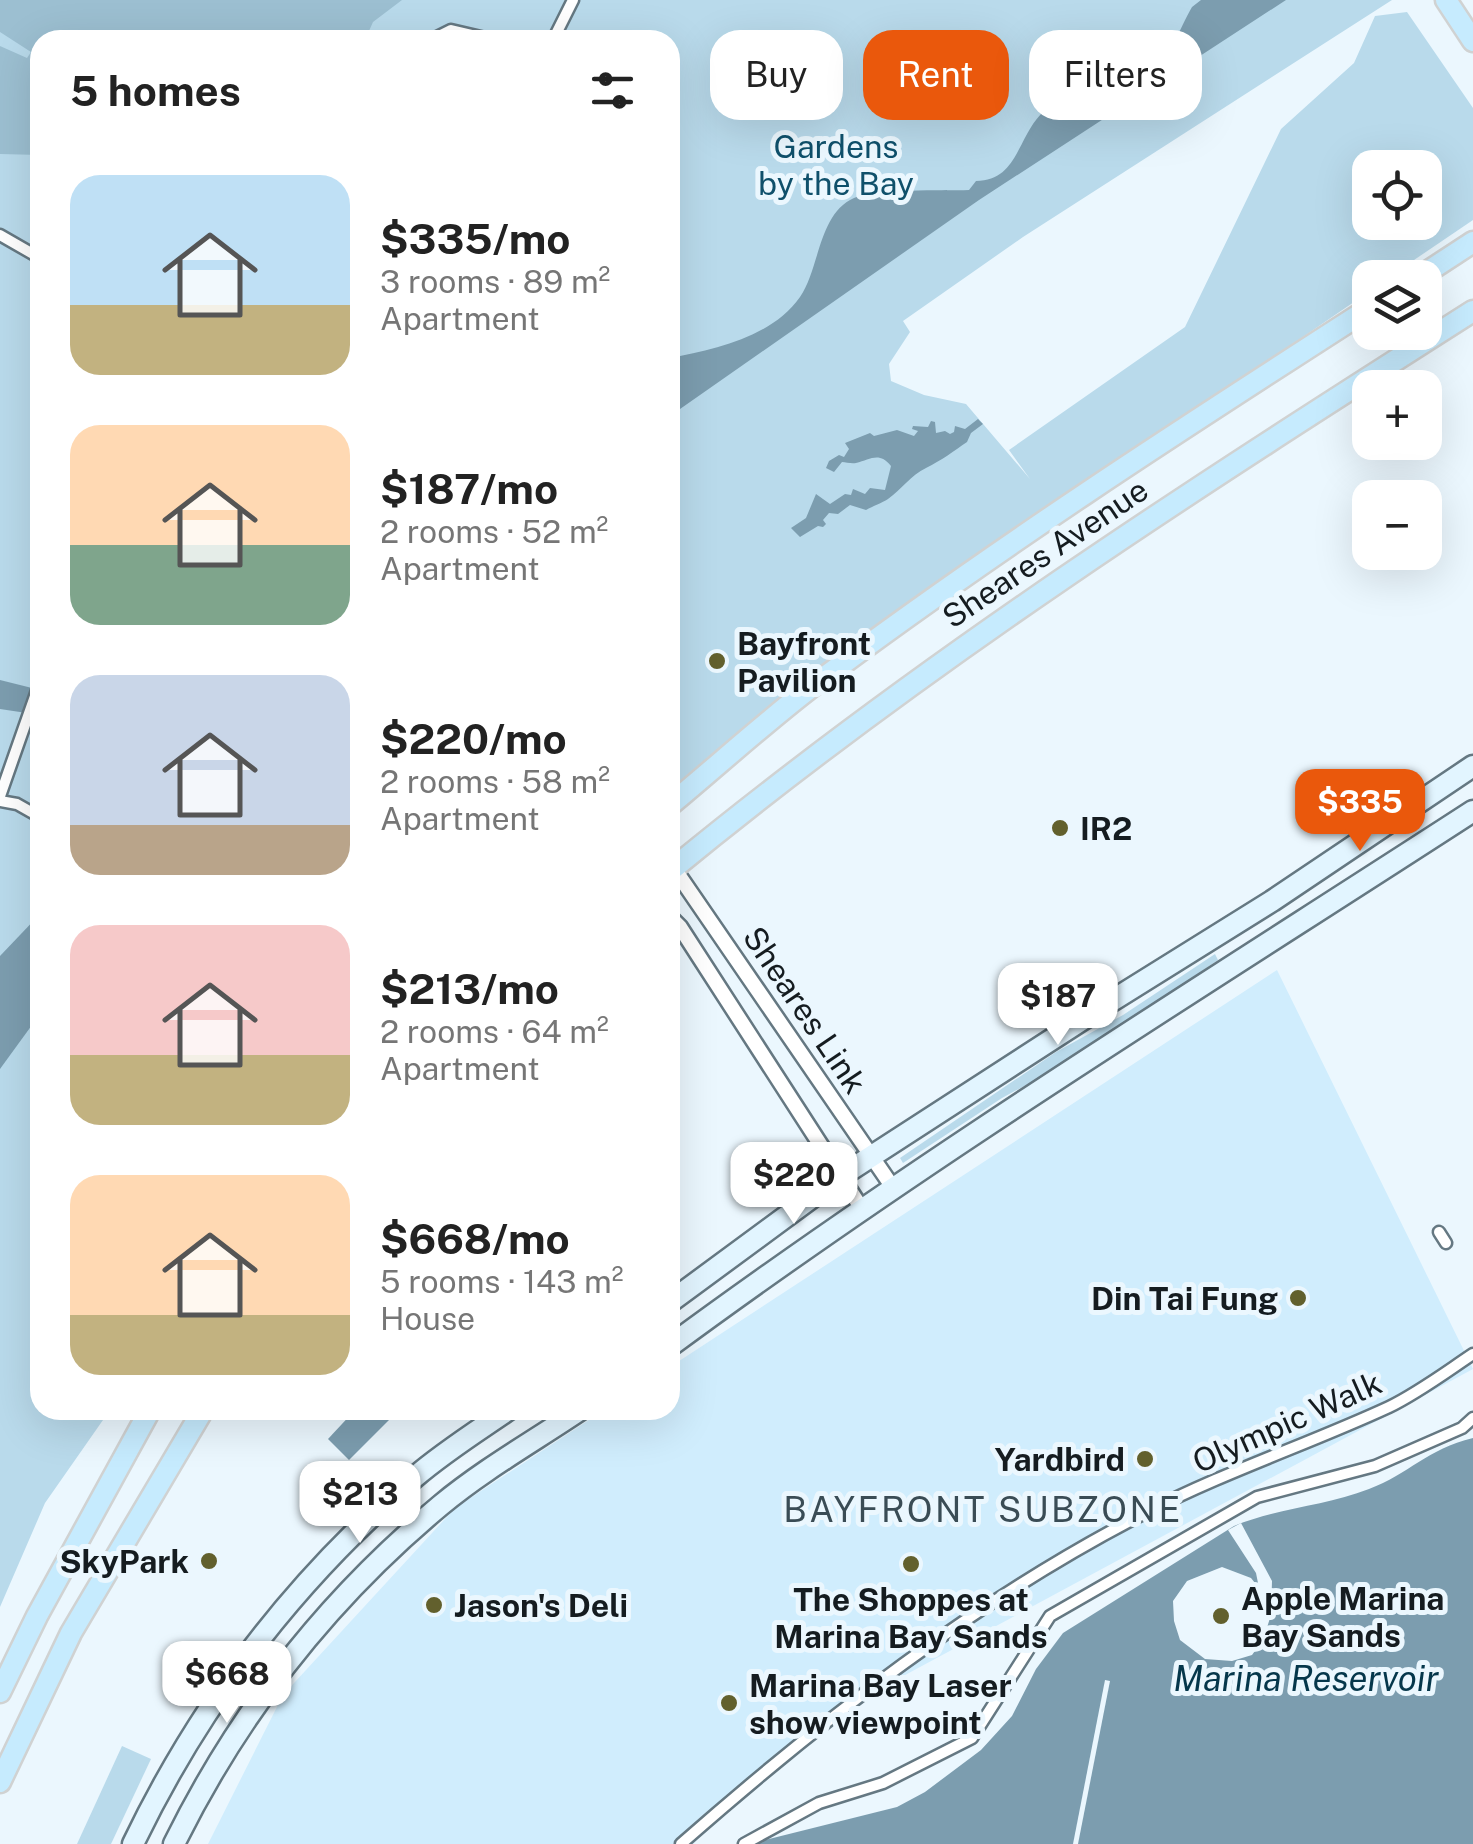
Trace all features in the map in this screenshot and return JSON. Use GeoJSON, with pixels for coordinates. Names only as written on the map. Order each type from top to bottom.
{"type":"FeatureCollection","features":[{"type":"Feature","properties":{"kind":"main road"},"geometry":{"type":"LineString","coordinates":[[1446,0],[1473,40]]}},
{"type":"Feature","properties":{"kind":"main road"},"geometry":{"type":"LineString","coordinates":[[1442,262],[1473,242]]}},
{"type":"Feature","properties":{"kind":"main road","name":"Sheares Avenue"},"geometry":{"type":"LineString","coordinates":[[680,861],[843,732],[1014,609],[1156,513],[1473,311]]}},
{"type":"Feature","properties":{"kind":"main road","name":"Sheares Avenue"},"geometry":{"type":"LineString","coordinates":[[680,797],[807,691],[980,564],[1129,462],[1352,320]]}},
{"type":"Feature","properties":{"kind":"main road"},"geometry":{"type":"LineString","coordinates":[[680,1295],[841,1176],[1272,901],[1473,766]]}},
{"type":"Feature","properties":{"kind":"main road"},"geometry":{"type":"LineString","coordinates":[[680,1339],[862,1209],[1120,1036],[1473,811]]}},
{"type":"Feature","properties":{"kind":"main road"},"geometry":{"type":"LineString","coordinates":[[0,1692],[145,1420]]}},
{"type":"Feature","properties":{"kind":"main road"},"geometry":{"type":"LineString","coordinates":[[0,1782],[71,1633],[197,1420]]}},
{"type":"Feature","properties":{"kind":"main road"},"geometry":{"type":"LineString","coordinates":[[133,1844],[160,1789],[231,1674],[335,1552],[417,1475],[494,1420]]}},
{"type":"Feature","properties":{"kind":"main road"},"geometry":{"type":"LineString","coordinates":[[174,1844],[193,1805],[260,1695],[357,1584],[443,1503],[565,1420]]}},
{"type":"Feature","properties":{"kind":"street"},"geometry":{"type":"LineString","coordinates":[[557,30],[572,0]]}},
{"type":"Feature","properties":{"kind":"street"},"geometry":{"type":"LineString","coordinates":[[0,235],[30,252]]}},
{"type":"Feature","properties":{"kind":"street"},"geometry":{"type":"LineString","coordinates":[[30,712],[0,798],[30,810]]}},
{"type":"Feature","properties":{"kind":"street","name":"Sheares Link"},"geometry":{"type":"LineString","coordinates":[[680,879],[894,1188]]}},
{"type":"Feature","properties":{"kind":"street","name":"Sheares Link"},"geometry":{"type":"LineString","coordinates":[[680,927],[862,1209]]}},
{"type":"Feature","properties":{"kind":"street"},"geometry":{"type":"LineString","coordinates":[[1438,1232],[1446,1243]]}},
{"type":"Feature","properties":{"kind":"street","name":"Olympic Walk"},"geometry":{"type":"LineString","coordinates":[[681,1844],[768,1768],[1000,1596],[1145,1514],[1271,1454],[1392,1406],[1473,1354]]}},
{"type":"Feature","properties":{"kind":"street","name":"Olympic Walk"},"geometry":{"type":"LineString","coordinates":[[744,1844],[819,1803],[882,1783],[972,1738],[1050,1616],[1257,1497],[1376,1466],[1462,1428],[1473,1418]]}},
{"type":"Feature","properties":{"kind":"shaded area"},"geometry":{"type":"Polygon","coordinates":[[[0,0],[402,0],[373,22],[369,30],[30,30],[30,51],[0,32],[0,0]]]}},
{"type":"Feature","properties":{"kind":"shaded area"},"geometry":{"type":"Polygon","coordinates":[[[0,46],[27,58],[30,54],[30,155],[0,154],[0,46]]]}},
{"type":"Feature","properties":{"kind":"shaded area"},"geometry":{"type":"Polygon","coordinates":[[[1277,970],[1473,1369],[803,1730],[693,1844],[208,1844],[283,1695],[455,1508],[589,1420],[680,1420],[680,1360],[1277,970]]]}},
{"type":"Feature","properties":{"kind":"green space","name":"Gardens by the Bay"},"geometry":{"type":"Polygon","coordinates":[[[0,0],[1392,0],[1023,237],[903,321],[910,332],[889,364],[891,381],[924,395],[966,404],[1030,479],[1009,450],[1185,327],[1281,129],[1354,63],[1375,16],[1407,12],[1473,108],[1473,220],[1414,260],[1352,260],[1352,303],[981,557],[680,782],[680,30],[30,30],[30,1420],[103,1420],[45,1503],[0,1607],[0,0]]]}},
{"type":"Feature","properties":{"kind":"green space"},"geometry":{"type":"Polygon","coordinates":[[[1215,954],[1218,960],[1065,1064],[1002,1098],[903,1163],[900,1158],[1056,1052],[1123,1015],[1215,954]]]}},
{"type":"Feature","properties":{"kind":"green space"},"geometry":{"type":"Polygon","coordinates":[[[122,1746],[151,1759],[111,1844],[77,1844],[122,1746]]]}},
{"type":"Feature","properties":{"kind":"water"},"geometry":{"type":"Polygon","coordinates":[[[1201,0],[1286,0],[1202,55],[1202,30],[1180,30],[1192,7],[1201,0]]]}},
{"type":"Feature","properties":{"kind":"water"},"geometry":{"type":"Polygon","coordinates":[[[1036,120],[1102,120],[979,200],[680,409],[680,356],[741,340],[788,311],[807,285],[826,229],[842,206],[854,198],[877,193],[969,190],[976,181],[990,179],[1008,166],[1036,120]]]}},
{"type":"Feature","properties":{"kind":"water"},"geometry":{"type":"Polygon","coordinates":[[[978,419],[983,424],[967,442],[886,500],[866,510],[850,505],[838,514],[829,513],[823,527],[800,537],[791,528],[806,518],[816,494],[830,504],[845,494],[851,495],[853,489],[865,494],[870,488],[885,490],[891,466],[882,459],[842,462],[834,472],[826,468],[829,461],[839,455],[844,457],[849,449],[845,443],[870,433],[874,436],[897,430],[914,436],[918,431],[913,426],[928,427],[931,421],[935,422],[936,433],[950,434],[955,426],[965,429],[978,419]]]}},
{"type":"Feature","properties":{"kind":"water"},"geometry":{"type":"Polygon","coordinates":[[[0,680],[30,688],[30,714],[0,709],[0,680]]]}},
{"type":"Feature","properties":{"kind":"water"},"geometry":{"type":"Polygon","coordinates":[[[30,924],[30,1028],[0,1069],[0,956],[30,924]]]}},
{"type":"Feature","properties":{"kind":"water"},"geometry":{"type":"Polygon","coordinates":[[[346,1420],[389,1420],[349,1460],[328,1439],[346,1420]]]}},
{"type":"Feature","properties":{"kind":"water","name":"Marina Reservoir"},"geometry":{"type":"Polygon","coordinates":[[[1473,1438],[1473,1844],[749,1844],[897,1807],[925,1792],[981,1750],[1012,1716],[1036,1669],[1063,1633],[1234,1526],[1369,1489],[1443,1449],[1473,1438]]]}},
{"type":"Feature","properties":{"kind":"pier"},"geometry":{"type":"Polygon","coordinates":[[[1241,1523],[1272,1581],[1271,1615],[1263,1640],[1252,1655],[1232,1661],[1205,1659],[1180,1640],[1173,1601],[1187,1581],[1222,1567],[1251,1578],[1259,1588],[1256,1573],[1228,1530],[1241,1523]]]}},
{"type":"Feature","properties":{"kind":"pier"},"geometry":{"type":"Polygon","coordinates":[[[1105,1680],[1110,1681],[1078,1844],[1073,1844],[1105,1680]]]}},
{"type":"Feature","properties":{"kind":"place","name":"Bayfront Pavilion"},"geometry":{"type":"Point","coordinates":[717,661]}},
{"type":"Feature","properties":{"kind":"place","name":"IR2"},"geometry":{"type":"Point","coordinates":[1060,828]}},
{"type":"Feature","properties":{"kind":"place","name":"Din Tai Fung"},"geometry":{"type":"Point","coordinates":[1298,1298]}},
{"type":"Feature","properties":{"kind":"place","name":"Yardbird"},"geometry":{"type":"Point","coordinates":[1145,1459]}},
{"type":"Feature","properties":{"kind":"place","name":"SkyPark"},"geometry":{"type":"Point","coordinates":[209,1561]}},
{"type":"Feature","properties":{"kind":"place","name":"The Shoppes at Marina Bay Sands"},"geometry":{"type":"Point","coordinates":[911,1564]}},
{"type":"Feature","properties":{"kind":"place","name":"Jason's Deli"},"geometry":{"type":"Point","coordinates":[434,1605]}},
{"type":"Feature","properties":{"kind":"place","name":"Apple Marina Bay Sands"},"geometry":{"type":"Point","coordinates":[1221,1616]}},
{"type":"Feature","properties":{"kind":"place","name":"Marina Bay Laser show viewpoint"},"geometry":{"type":"Point","coordinates":[729,1703]}},
{"type":"Feature","properties":{"kind":"district","name":"BAYFRONT SUBZONE"},"geometry":{"type":"Point","coordinates":[983,1509]}}]}
